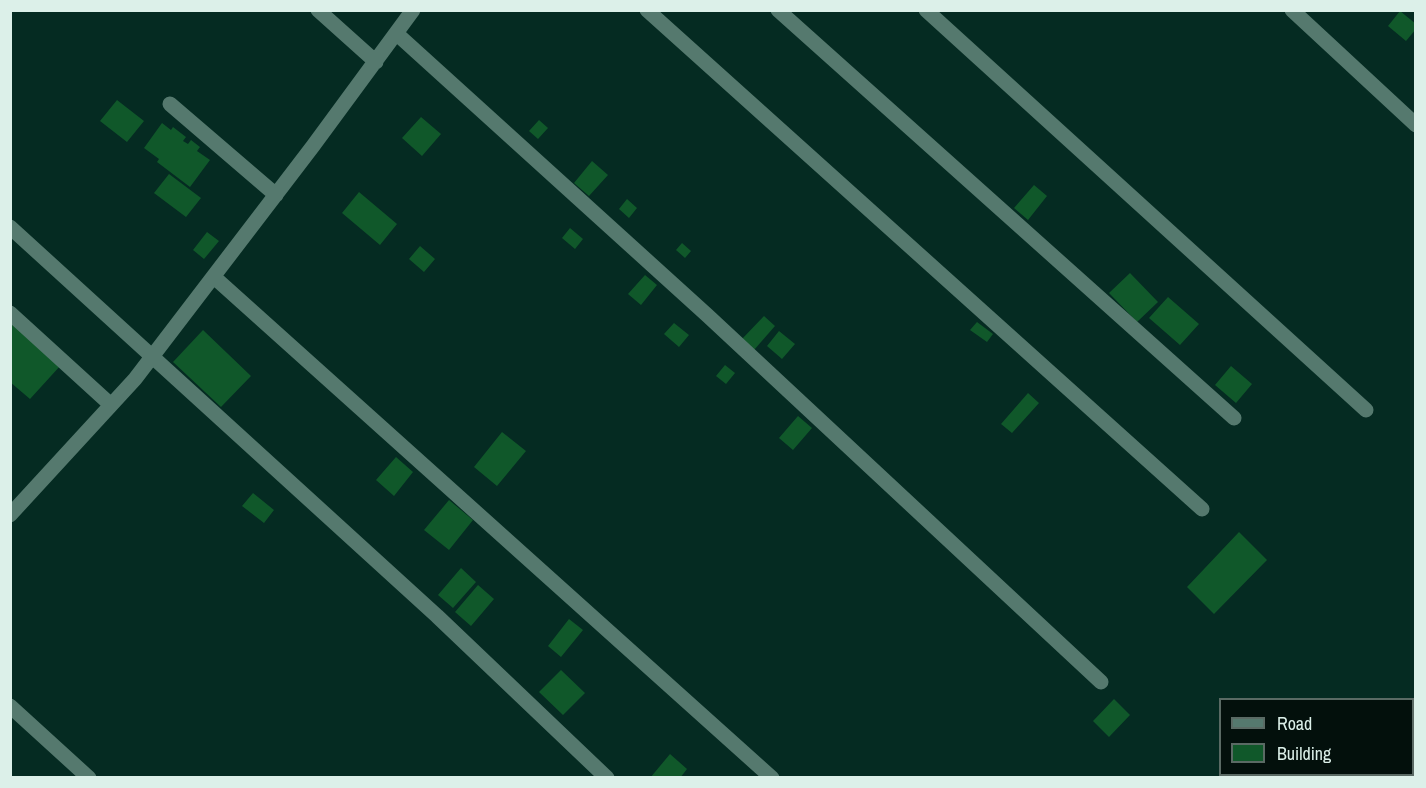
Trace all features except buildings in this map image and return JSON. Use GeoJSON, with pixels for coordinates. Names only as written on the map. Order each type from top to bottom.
{"type":"FeatureCollection","features":[{"type":"Feature","properties":{"kind":"street"},"geometry":{"type":"LineString","coordinates":[[318,10],[376,62]]}},
{"type":"Feature","properties":{"kind":"street"},"geometry":{"type":"LineString","coordinates":[[10,515],[111,405],[153,355],[276,195],[413,10]]}},
{"type":"Feature","properties":{"kind":"street"},"geometry":{"type":"LineString","coordinates":[[647,10],[1202,509]]}},
{"type":"Feature","properties":{"kind":"street"},"geometry":{"type":"LineString","coordinates":[[778,10],[1234,418]]}},
{"type":"Feature","properties":{"kind":"street"},"geometry":{"type":"LineString","coordinates":[[926,10],[1366,410]]}},
{"type":"Feature","properties":{"kind":"street"},"geometry":{"type":"LineString","coordinates":[[1292,10],[1416,125]]}},
{"type":"Feature","properties":{"kind":"street"},"geometry":{"type":"LineString","coordinates":[[397,34],[716,323],[1101,682]]}},
{"type":"Feature","properties":{"kind":"street"},"geometry":{"type":"LineString","coordinates":[[170,104],[276,195]]}},
{"type":"Feature","properties":{"kind":"street"},"geometry":{"type":"LineString","coordinates":[[10,226],[437,616],[607,777]]}},
{"type":"Feature","properties":{"kind":"street"},"geometry":{"type":"LineString","coordinates":[[214,276],[772,777]]}},
{"type":"Feature","properties":{"kind":"street"},"geometry":{"type":"LineString","coordinates":[[10,313],[111,405]]}},
{"type":"Feature","properties":{"kind":"street"},"geometry":{"type":"LineString","coordinates":[[10,706],[89,777]]}}]}
